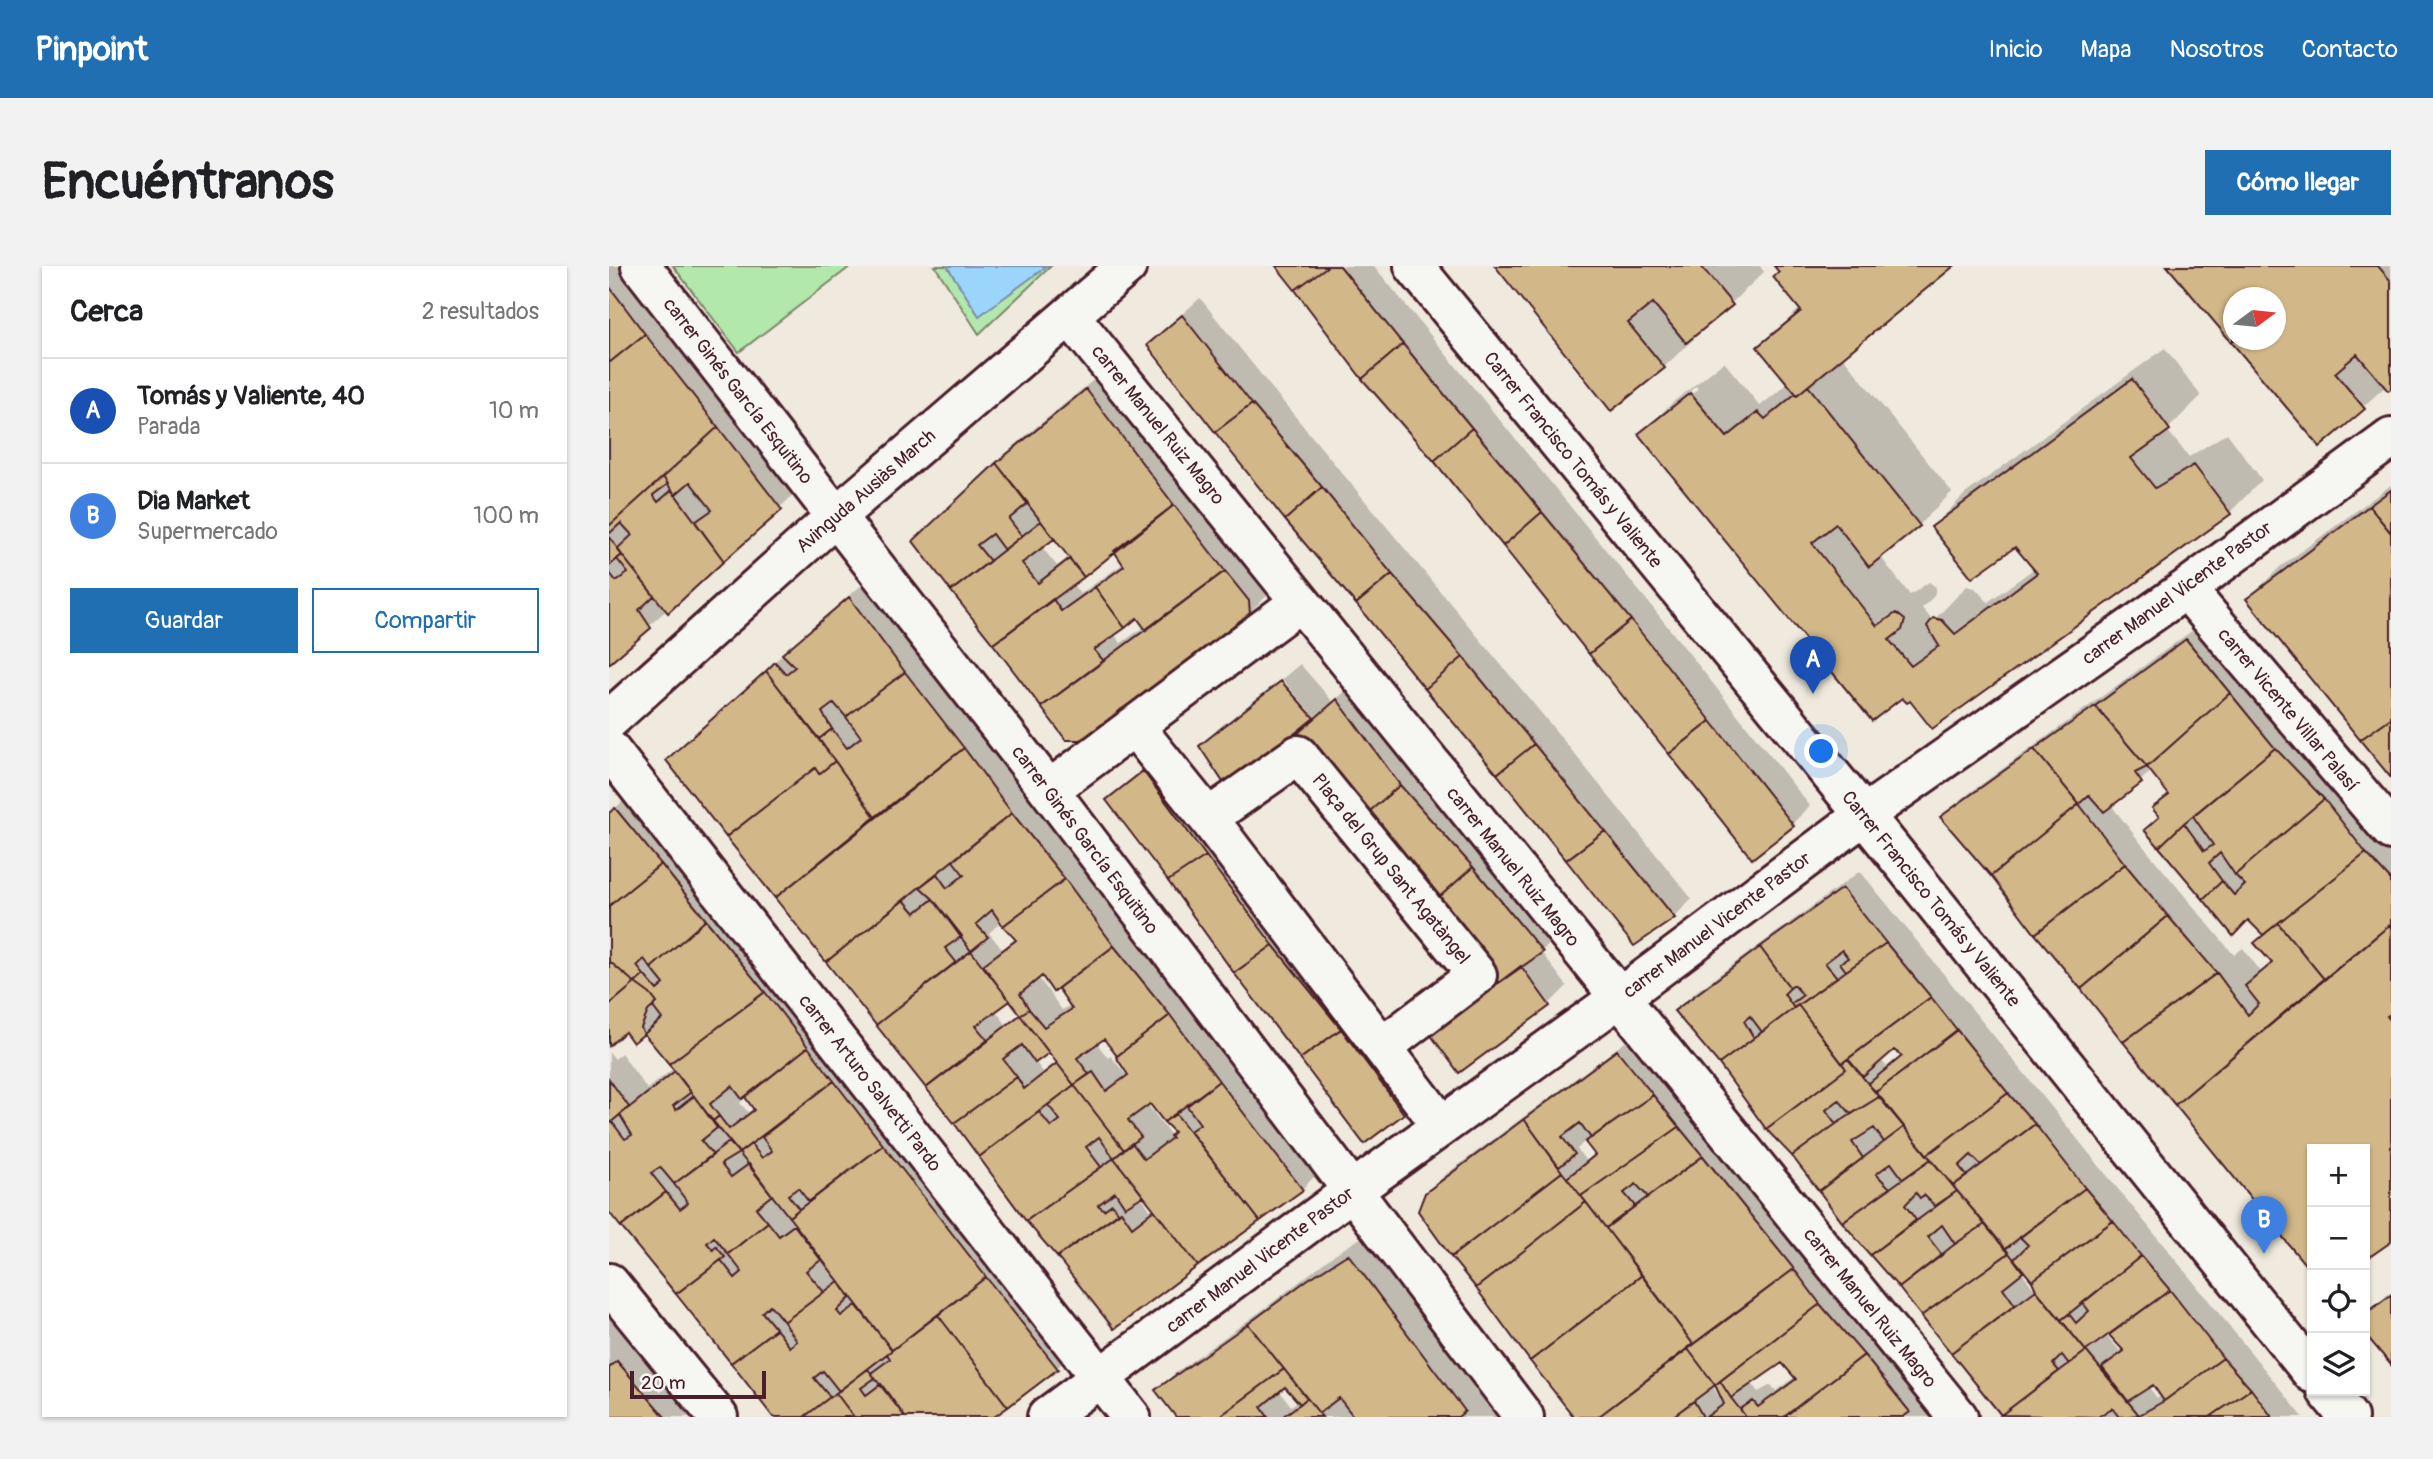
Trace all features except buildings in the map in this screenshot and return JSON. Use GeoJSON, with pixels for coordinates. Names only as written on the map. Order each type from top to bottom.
{"type":"FeatureCollection","features":[{"type":"Feature","properties":{"kind":"street","name":"carrer Ginés García Esquitino"},"geometry":{"type":"LineString","coordinates":[[641,266],[1049,790],[1524,1417]]}},
{"type":"Feature","properties":{"kind":"street","name":"Avinguda Ausiàs March"},"geometry":{"type":"LineString","coordinates":[[609,720],[835,517],[1127,266]]}},
{"type":"Feature","properties":{"kind":"street","name":"Carrer Francisco Tomás y Valiente"},"geometry":{"type":"LineString","coordinates":[[1414,266],[1864,815],[2307,1367]]}},
{"type":"Feature","properties":{"kind":"street","name":"carrer Manuel Ruiz Magro"},"geometry":{"type":"LineString","coordinates":[[1070,316],[1958,1417]]}},
{"type":"Feature","properties":{"kind":"street","name":"carrer Manuel Vicente Pastor"},"geometry":{"type":"LineString","coordinates":[[1048,1417],[1864,815],[2186,589],[2391,438]]}},
{"type":"Feature","properties":{"kind":"street","name":"carrer Vicente Villar Palasí"},"geometry":{"type":"LineString","coordinates":[[2186,589],[2391,830]]}},
{"type":"Feature","properties":{"kind":"street"},"geometry":{"type":"LineString","coordinates":[[1049,790],[1300,602]]}},
{"type":"Feature","properties":{"kind":"street"},"geometry":{"type":"LineString","coordinates":[[1134,726],[1208,818],[1442,1126]]}},
{"type":"Feature","properties":{"kind":"street","name":"carrer Arturo Salvetti Pardo"},"geometry":{"type":"LineString","coordinates":[[609,749],[1131,1417]]}},
{"type":"Feature","properties":{"kind":"street","name":"Plaça del Grup Sant Agatàngel"},"geometry":{"type":"LineString","coordinates":[[1208,818],[1298,755],[1477,975],[1382,1047]]}},
{"type":"Feature","properties":{"kind":"street"},"geometry":{"type":"LineString","coordinates":[[609,1283],[717,1417]]}},
{"type":"Feature","properties":{"kind":"street"},"geometry":{"type":"LineString","coordinates":[[2330,1396],[2348,1417]]}},
{"type":"Feature","properties":{"kind":"green space"},"geometry":{"type":"Polygon","coordinates":[[[673,266],[851,266],[739,352],[673,266]]]}},
{"type":"Feature","properties":{"kind":"green space"},"geometry":{"type":"Polygon","coordinates":[[[935,266],[1051,266],[979,334],[935,266]]]}},
{"type":"Feature","properties":{"kind":"water"},"geometry":{"type":"Polygon","coordinates":[[[947,266],[1047,266],[979,316],[947,266]]]}},
{"type":"Feature","properties":{"kind":"place","name":"Tomás y Valiente, 40"},"geometry":{"type":"Point","coordinates":[1813,694]}},
{"type":"Feature","properties":{"kind":"place","name":"Dia Market"},"geometry":{"type":"Point","coordinates":[2264,1254]}}]}
